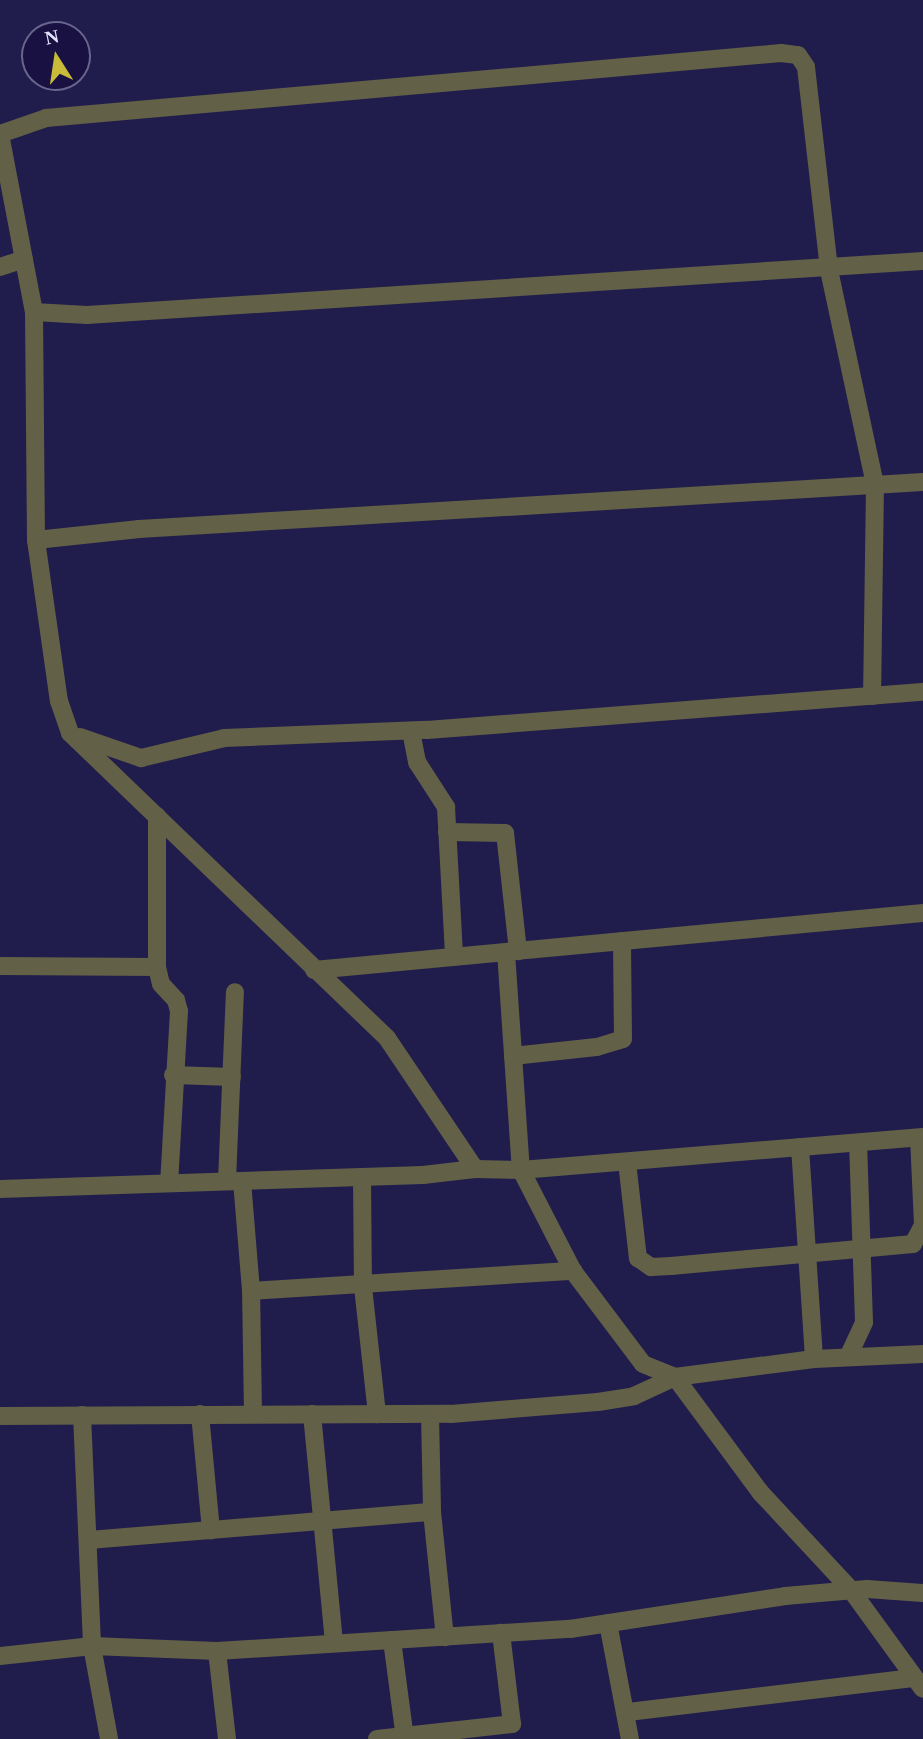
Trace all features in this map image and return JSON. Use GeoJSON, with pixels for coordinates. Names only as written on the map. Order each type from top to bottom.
{"type":"FeatureCollection","features":[{"type":"Feature","properties":{"kind":"street"},"geometry":{"type":"LineString","coordinates":[[475,1169],[387,1038],[70,733],[59,701],[36,540],[34,312],[0,134],[46,118],[781,53],[798,55],[806,67],[829,270],[875,485],[872,696]]}},
{"type":"Feature","properties":{"kind":"street"},"geometry":{"type":"LineString","coordinates":[[0,267],[24,259]]}},
{"type":"Feature","properties":{"kind":"street"},"geometry":{"type":"LineString","coordinates":[[34,312],[88,315],[613,279],[829,270],[923,261]]}},
{"type":"Feature","properties":{"kind":"street"},"geometry":{"type":"LineString","coordinates":[[36,540],[139,529],[923,482]]}},
{"type":"Feature","properties":{"kind":"street"},"geometry":{"type":"LineString","coordinates":[[70,733],[141,758],[225,738],[411,731],[923,692]]}},
{"type":"Feature","properties":{"kind":"street"},"geometry":{"type":"LineString","coordinates":[[411,731],[417,762],[446,807],[454,957]]}},
{"type":"Feature","properties":{"kind":"street"},"geometry":{"type":"LineString","coordinates":[[157,816],[157,967],[161,984],[176,1000],[178,1011],[169,1183]]}},
{"type":"Feature","properties":{"kind":"street"},"geometry":{"type":"LineString","coordinates":[[447,832],[505,833],[512,952],[513,1056],[521,1170],[573,1271],[643,1364],[676,1377],[760,1492],[851,1590],[918,1684],[628,1712]]}},
{"type":"Feature","properties":{"kind":"street"},"geometry":{"type":"LineString","coordinates":[[314,970],[923,913]]}},
{"type":"Feature","properties":{"kind":"street"},"geometry":{"type":"LineString","coordinates":[[513,1056],[597,1047],[622,1039],[622,941]]}},
{"type":"Feature","properties":{"kind":"street"},"geometry":{"type":"LineString","coordinates":[[0,965],[157,967]]}},
{"type":"Feature","properties":{"kind":"street"},"geometry":{"type":"LineString","coordinates":[[235,992],[232,1077],[234,1181],[251,1291],[253,1414]]}},
{"type":"Feature","properties":{"kind":"street"},"geometry":{"type":"LineString","coordinates":[[173,1075],[232,1077]]}},
{"type":"Feature","properties":{"kind":"street"},"geometry":{"type":"LineString","coordinates":[[0,1189],[362,1177],[475,1169],[521,1170],[921,1137],[923,1226],[919,1238],[904,1246],[863,1247],[651,1267],[642,1264],[634,1240],[627,1162]]}},
{"type":"Feature","properties":{"kind":"street"},"geometry":{"type":"LineString","coordinates":[[848,1357],[864,1322],[858,1143]]}},
{"type":"Feature","properties":{"kind":"street"},"geometry":{"type":"LineString","coordinates":[[800,1147],[814,1359]]}},
{"type":"Feature","properties":{"kind":"street"},"geometry":{"type":"LineString","coordinates":[[362,1177],[363,1287],[377,1414]]}},
{"type":"Feature","properties":{"kind":"street"},"geometry":{"type":"LineString","coordinates":[[251,1291],[363,1287],[573,1271]]}},
{"type":"Feature","properties":{"kind":"street"},"geometry":{"type":"LineString","coordinates":[[0,1416],[430,1414],[598,1402],[634,1396],[676,1377],[814,1359],[923,1354]]}},
{"type":"Feature","properties":{"kind":"street"},"geometry":{"type":"LineString","coordinates":[[200,1414],[211,1530]]}},
{"type":"Feature","properties":{"kind":"street"},"geometry":{"type":"LineString","coordinates":[[312,1414],[334,1643]]}},
{"type":"Feature","properties":{"kind":"street"},"geometry":{"type":"LineString","coordinates":[[430,1414],[432,1512],[444,1637]]}},
{"type":"Feature","properties":{"kind":"street"},"geometry":{"type":"LineString","coordinates":[[82,1415],[92,1646],[109,1739]]}},
{"type":"Feature","properties":{"kind":"street"},"geometry":{"type":"LineString","coordinates":[[89,1540],[432,1512]]}},
{"type":"Feature","properties":{"kind":"street"},"geometry":{"type":"LineString","coordinates":[[0,1656],[92,1646],[217,1651],[444,1637],[608,1623],[851,1590],[923,1593]]}},
{"type":"Feature","properties":{"kind":"street"},"geometry":{"type":"LineString","coordinates":[[608,1623],[628,1712],[629,1739]]}},
{"type":"Feature","properties":{"kind":"street"},"geometry":{"type":"LineString","coordinates":[[377,1739],[512,1724],[501,1633]]}},
{"type":"Feature","properties":{"kind":"street"},"geometry":{"type":"LineString","coordinates":[[392,1640],[405,1737]]}},
{"type":"Feature","properties":{"kind":"street"},"geometry":{"type":"LineString","coordinates":[[217,1651],[227,1739]]}}]}
